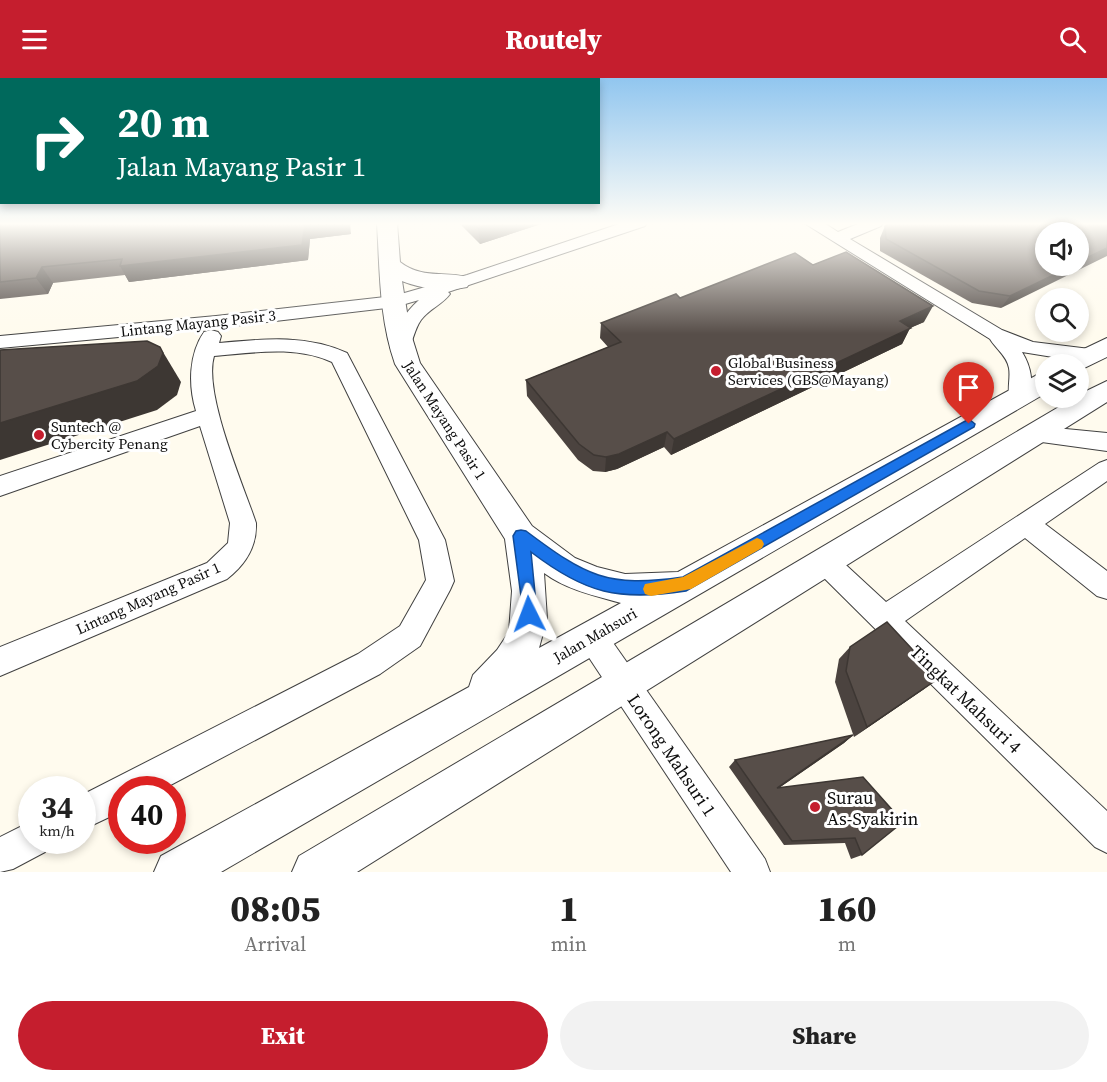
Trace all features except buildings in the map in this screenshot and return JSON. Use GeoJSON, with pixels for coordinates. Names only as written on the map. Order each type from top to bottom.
{"type":"FeatureCollection","features":[{"type":"Feature","properties":{"kind":"street","name":"Jalan Mayang Pasir 1"},"geometry":{"type":"LineString","coordinates":[[390,260],[400,347],[418,382],[521,536],[563,568],[594,581],[624,589],[650,589],[686,584]]}},
{"type":"Feature","properties":{"kind":"street"},"geometry":{"type":"LineString","coordinates":[[400,347],[405,330],[423,304],[466,280],[527,260]]}},
{"type":"Feature","properties":{"kind":"street"},"geometry":{"type":"LineString","coordinates":[[873,260],[995,334],[1030,348],[1090,356]]}},
{"type":"Feature","properties":{"kind":"street"},"geometry":{"type":"LineString","coordinates":[[390,264],[404,275],[418,280],[466,280]]}},
{"type":"Feature","properties":{"kind":"street","name":"Lintang Mayang Pasir 3"},"geometry":{"type":"LineString","coordinates":[[0,342],[216,322],[395,301],[466,280]]}},
{"type":"Feature","properties":{"kind":"street","name":"Lintang Mayang Pasir 1"},"geometry":{"type":"LineString","coordinates":[[0,662],[217,571],[232,560],[244,535],[243,523],[202,396],[201,372],[216,322]]}},
{"type":"Feature","properties":{"kind":"street"},"geometry":{"type":"LineString","coordinates":[[995,334],[1020,364],[1022,374],[1018,396]]}},
{"type":"Feature","properties":{"kind":"street"},"geometry":{"type":"LineString","coordinates":[[153,776],[369,664],[410,636],[440,581],[432,540],[340,358],[326,350],[302,344],[206,350]]}},
{"type":"Feature","properties":{"kind":"street","name":"Jalan Mahsuri"},"geometry":{"type":"LineString","coordinates":[[177,872],[1035,387]]}},
{"type":"Feature","properties":{"kind":"street"},"geometry":{"type":"LineString","coordinates":[[315,872],[1107,390]]}},
{"type":"Feature","properties":{"kind":"street"},"geometry":{"type":"LineString","coordinates":[[0,486],[208,415]]}},
{"type":"Feature","properties":{"kind":"street"},"geometry":{"type":"LineString","coordinates":[[1035,434],[1107,442]]}},
{"type":"Feature","properties":{"kind":"street"},"geometry":{"type":"LineString","coordinates":[[884,619],[1107,469]]}},
{"type":"Feature","properties":{"kind":"street"},"geometry":{"type":"LineString","coordinates":[[1026,524],[1107,587]]}},
{"type":"Feature","properties":{"kind":"street","name":"Jalan Mayang Pasir 1"},"geometry":{"type":"LineString","coordinates":[[473,704],[509,665],[523,644],[529,614],[528,585],[521,536]]}},
{"type":"Feature","properties":{"kind":"street","name":"Tingkat Mahsuri 4"},"geometry":{"type":"LineString","coordinates":[[825,562],[1107,835]]}},
{"type":"Feature","properties":{"kind":"street","name":"Lorong Mahsuri 1"},"geometry":{"type":"LineString","coordinates":[[592,637],[752,872]]}},
{"type":"Feature","properties":{"kind":"street"},"geometry":{"type":"LineString","coordinates":[[0,856],[18,846]]}},
{"type":"Feature","properties":{"kind":"slow traffic"},"geometry":{"type":"LineString","coordinates":[[651,589],[686,584],[757,544]]}},
{"type":"Feature","properties":{"kind":"place","name":"Global Business Services (GBS@Mayang)"},"geometry":{"type":"Point","coordinates":[716,371]}},
{"type":"Feature","properties":{"kind":"place","name":"Suntech @ Cybercity Penang"},"geometry":{"type":"Point","coordinates":[39,435]}},
{"type":"Feature","properties":{"kind":"place","name":"Surau As-Syakirin"},"geometry":{"type":"Point","coordinates":[815,807]}},
{"type":"Feature","properties":{"kind":"route"},"geometry":{"type":"LineString","coordinates":[[529,614],[528,585],[521,536],[563,568],[594,581],[624,589],[650,589],[686,584],[969,424]]}}]}
